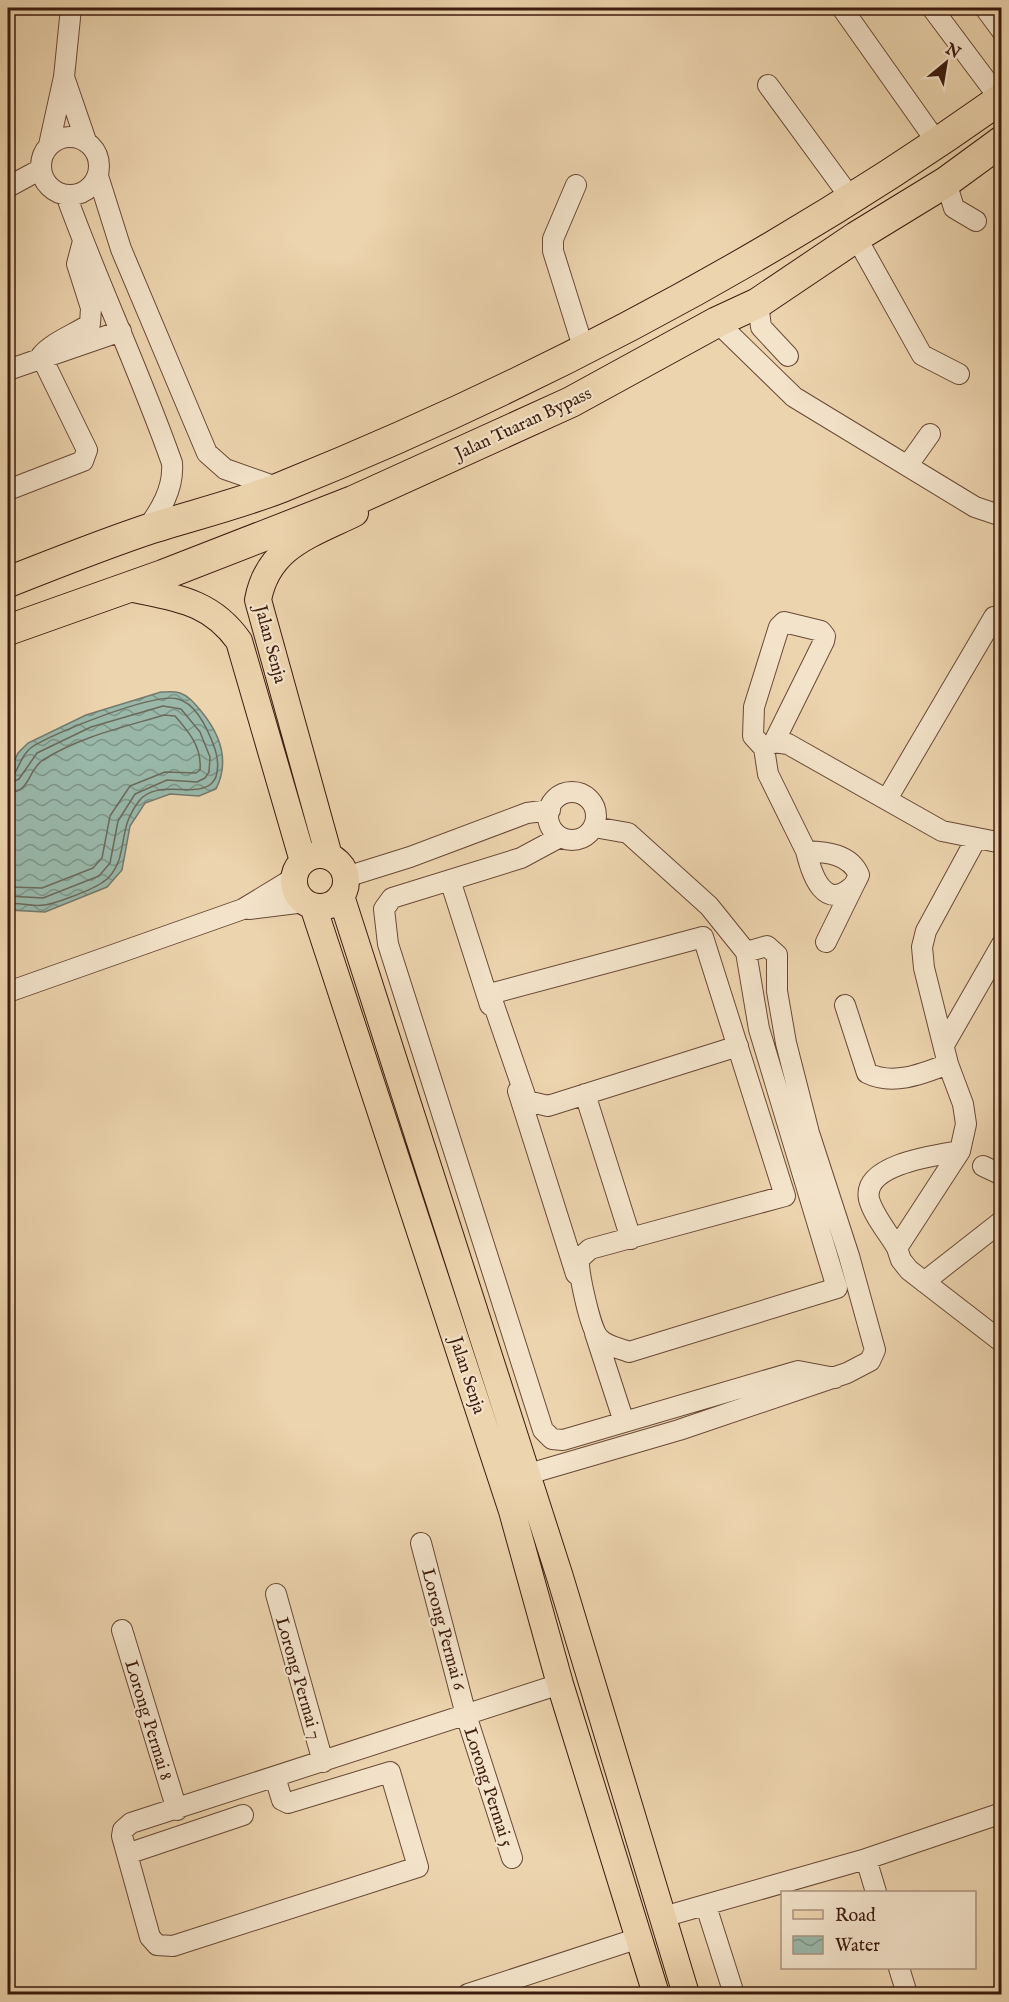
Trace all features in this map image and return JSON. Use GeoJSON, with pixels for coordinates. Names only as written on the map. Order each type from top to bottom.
{"type":"FeatureCollection","features":[{"type":"Feature","properties":{"kind":"highway"},"geometry":{"type":"LineString","coordinates":[[8,582],[146,530],[279,488],[433,422],[584,350],[668,306],[850,197],[1001,98]]}},
{"type":"Feature","properties":{"kind":"highway","name":"Jalan Tuaran Bypass"},"geometry":{"type":"LineString","coordinates":[[8,630],[129,588],[353,501],[571,402],[717,322],[758,303],[856,237],[946,182],[1002,141]]}},
{"type":"Feature","properties":{"kind":"main road","name":"Jalan Senja"},"geometry":{"type":"LineString","coordinates":[[415,473],[377,502],[286,548],[261,583],[258,600],[329,856],[340,864],[343,886],[525,1475],[560,1577],[686,1995]]}},
{"type":"Feature","properties":{"kind":"main road","name":"Jalan Senja"},"geometry":{"type":"LineString","coordinates":[[129,588],[189,602],[211,611],[227,625],[239,641],[299,869],[297,892],[309,904],[512,1511],[560,1684],[656,1995]]}},
{"type":"Feature","properties":{"kind":"main road"},"geometry":{"type":"LineString","coordinates":[[299,869],[316,855],[329,856]]}},
{"type":"Feature","properties":{"kind":"main road"},"geometry":{"type":"LineString","coordinates":[[309,904],[329,905],[343,886]]}},
{"type":"Feature","properties":{"kind":"street"},"geometry":{"type":"LineString","coordinates":[[71,8],[64,77],[49,145],[42,156],[40,169],[45,181],[54,191],[66,195],[79,194],[91,187],[98,176]]}},
{"type":"Feature","properties":{"kind":"street"},"geometry":{"type":"LineString","coordinates":[[842,8],[936,141]]}},
{"type":"Feature","properties":{"kind":"street"},"geometry":{"type":"LineString","coordinates":[[932,8],[1001,98]]}},
{"type":"Feature","properties":{"kind":"street"},"geometry":{"type":"LineString","coordinates":[[985,8],[1002,31]]}},
{"type":"Feature","properties":{"kind":"street"},"geometry":{"type":"LineString","coordinates":[[64,77],[86,141],[95,151],[99,163],[98,176],[121,249],[207,453],[225,469],[279,488]]}},
{"type":"Feature","properties":{"kind":"street"},"geometry":{"type":"LineString","coordinates":[[768,84],[850,197]]}},
{"type":"Feature","properties":{"kind":"street"},"geometry":{"type":"LineString","coordinates":[[49,145],[61,138],[74,137],[86,141]]}},
{"type":"Feature","properties":{"kind":"street"},"geometry":{"type":"LineString","coordinates":[[8,187],[40,169]]}},
{"type":"Feature","properties":{"kind":"street"},"geometry":{"type":"LineString","coordinates":[[946,182],[954,208],[976,221]]}},
{"type":"Feature","properties":{"kind":"street"},"geometry":{"type":"LineString","coordinates":[[576,185],[553,239],[553,251],[584,350]]}},
{"type":"Feature","properties":{"kind":"street"},"geometry":{"type":"LineString","coordinates":[[66,195],[147,393],[172,463],[173,474],[162,508],[146,530]]}},
{"type":"Feature","properties":{"kind":"street"},"geometry":{"type":"LineString","coordinates":[[856,237],[922,355],[959,374]]}},
{"type":"Feature","properties":{"kind":"street"},"geometry":{"type":"LineString","coordinates":[[41,356],[48,347],[66,340],[90,324],[91,308],[77,264],[83,240]]}},
{"type":"Feature","properties":{"kind":"street"},"geometry":{"type":"LineString","coordinates":[[758,303],[761,327],[788,356]]}},
{"type":"Feature","properties":{"kind":"street"},"geometry":{"type":"LineString","coordinates":[[717,322],[794,397],[975,507],[1002,516]]}},
{"type":"Feature","properties":{"kind":"street"},"geometry":{"type":"LineString","coordinates":[[8,370],[41,356],[52,356],[121,331]]}},
{"type":"Feature","properties":{"kind":"street"},"geometry":{"type":"LineString","coordinates":[[8,490],[83,460],[86,456],[87,450],[41,356]]}},
{"type":"Feature","properties":{"kind":"street"},"geometry":{"type":"LineString","coordinates":[[908,465],[930,434]]}},
{"type":"Feature","properties":{"kind":"street"},"geometry":{"type":"LineString","coordinates":[[887,799],[994,616]]}},
{"type":"Feature","properties":{"kind":"street"},"geometry":{"type":"LineString","coordinates":[[854,885],[844,895],[838,896],[822,889],[811,870],[807,851],[768,774],[769,745],[825,636],[821,631],[801,624],[781,623],[754,707],[753,736],[769,745],[788,744],[942,831],[1002,843]]}},
{"type":"Feature","properties":{"kind":"street"},"geometry":{"type":"LineString","coordinates":[[566,794],[581,794],[593,804],[596,811],[594,827],[589,833],[576,840],[561,837],[550,825],[550,810],[559,797],[566,794]]}},
{"type":"Feature","properties":{"kind":"street"},"geometry":{"type":"LineString","coordinates":[[343,886],[410,857],[527,813],[550,810]]}},
{"type":"Feature","properties":{"kind":"street"},"geometry":{"type":"LineString","coordinates":[[594,827],[628,833],[709,906],[746,952],[759,1029],[837,1288],[629,1352],[611,1346],[597,1337],[578,1272],[579,1259],[590,1249],[785,1196],[738,1046],[703,938],[489,994],[527,1101],[548,1106],[738,1046]]}},
{"type":"Feature","properties":{"kind":"street"},"geometry":{"type":"LineString","coordinates":[[561,837],[521,858],[392,898],[384,909],[388,944],[543,1430],[552,1439],[563,1440],[798,1371],[835,1377]]}},
{"type":"Feature","properties":{"kind":"street"},"geometry":{"type":"LineString","coordinates":[[897,1248],[960,1150],[966,1124],[963,1104],[946,1055],[924,968],[922,947],[926,931],[976,839]]}},
{"type":"Feature","properties":{"kind":"street"},"geometry":{"type":"LineString","coordinates":[[807,851],[827,852],[847,861],[855,867],[859,875],[826,942]]}},
{"type":"Feature","properties":{"kind":"street"},"geometry":{"type":"LineString","coordinates":[[243,909],[299,869]]}},
{"type":"Feature","properties":{"kind":"street"},"geometry":{"type":"LineString","coordinates":[[450,880],[624,1422]]}},
{"type":"Feature","properties":{"kind":"street"},"geometry":{"type":"LineString","coordinates":[[8,992],[243,909],[309,904]]}},
{"type":"Feature","properties":{"kind":"street"},"geometry":{"type":"LineString","coordinates":[[845,1005],[867,1073],[879,1079],[919,1075],[946,1055],[1002,944]]}},
{"type":"Feature","properties":{"kind":"street"},"geometry":{"type":"LineString","coordinates":[[525,1475],[679,1430],[835,1377],[870,1361],[874,1350],[849,1256],[809,1133],[786,1043],[777,991],[779,960],[774,950],[767,946],[746,952]]}},
{"type":"Feature","properties":{"kind":"street"},"geometry":{"type":"LineString","coordinates":[[754,992],[777,991]]}},
{"type":"Feature","properties":{"kind":"street"},"geometry":{"type":"LineString","coordinates":[[585,1094],[631,1239]]}},
{"type":"Feature","properties":{"kind":"street"},"geometry":{"type":"LineString","coordinates":[[960,1150],[917,1158],[882,1173],[869,1188],[869,1200],[897,1248],[901,1260],[924,1282],[1002,1342]]}},
{"type":"Feature","properties":{"kind":"street"},"geometry":{"type":"LineString","coordinates":[[983,1166],[1002,1175]]}},
{"type":"Feature","properties":{"kind":"street"},"geometry":{"type":"LineString","coordinates":[[924,1282],[1002,1221]]}},
{"type":"Feature","properties":{"kind":"street","name":"Lorong Permai 6"},"geometry":{"type":"LineString","coordinates":[[421,1544],[466,1715]]}},
{"type":"Feature","properties":{"kind":"street","name":"Lorong Permai 7"},"geometry":{"type":"LineString","coordinates":[[276,1594],[323,1762]]}},
{"type":"Feature","properties":{"kind":"street","name":"Lorong Permai 8"},"geometry":{"type":"LineString","coordinates":[[122,1630],[177,1810]]}},
{"type":"Feature","properties":{"kind":"street"},"geometry":{"type":"LineString","coordinates":[[275,1777],[282,1800],[288,1803],[390,1772],[418,1866],[173,1946],[157,1945],[150,1937],[128,1854],[123,1830],[131,1823],[177,1810],[275,1777],[560,1684]]}},
{"type":"Feature","properties":{"kind":"street","name":"Lorong Permai 5"},"geometry":{"type":"LineString","coordinates":[[466,1715],[512,1858]]}},
{"type":"Feature","properties":{"kind":"street"},"geometry":{"type":"LineString","coordinates":[[663,1917],[866,1859],[1002,1813]]}},
{"type":"Feature","properties":{"kind":"street"},"geometry":{"type":"LineString","coordinates":[[128,1854],[243,1815]]}},
{"type":"Feature","properties":{"kind":"street"},"geometry":{"type":"LineString","coordinates":[[866,1859],[875,1891]]}},
{"type":"Feature","properties":{"kind":"street"},"geometry":{"type":"LineString","coordinates":[[706,1906],[734,1995]]}},
{"type":"Feature","properties":{"kind":"street"},"geometry":{"type":"LineString","coordinates":[[468,1995],[639,1938]]}},
{"type":"Feature","properties":{"kind":"street"},"geometry":{"type":"LineString","coordinates":[[899,1969],[907,1995]]}},
{"type":"Feature","properties":{"kind":"water"},"geometry":{"type":"Polygon","coordinates":[[[161,692],[178,692],[186,696],[208,720],[221,748],[222,768],[216,789],[199,796],[170,794],[145,803],[130,826],[122,870],[107,887],[45,912],[8,910],[8,775],[18,753],[28,743],[86,715],[161,692]]]}}]}
